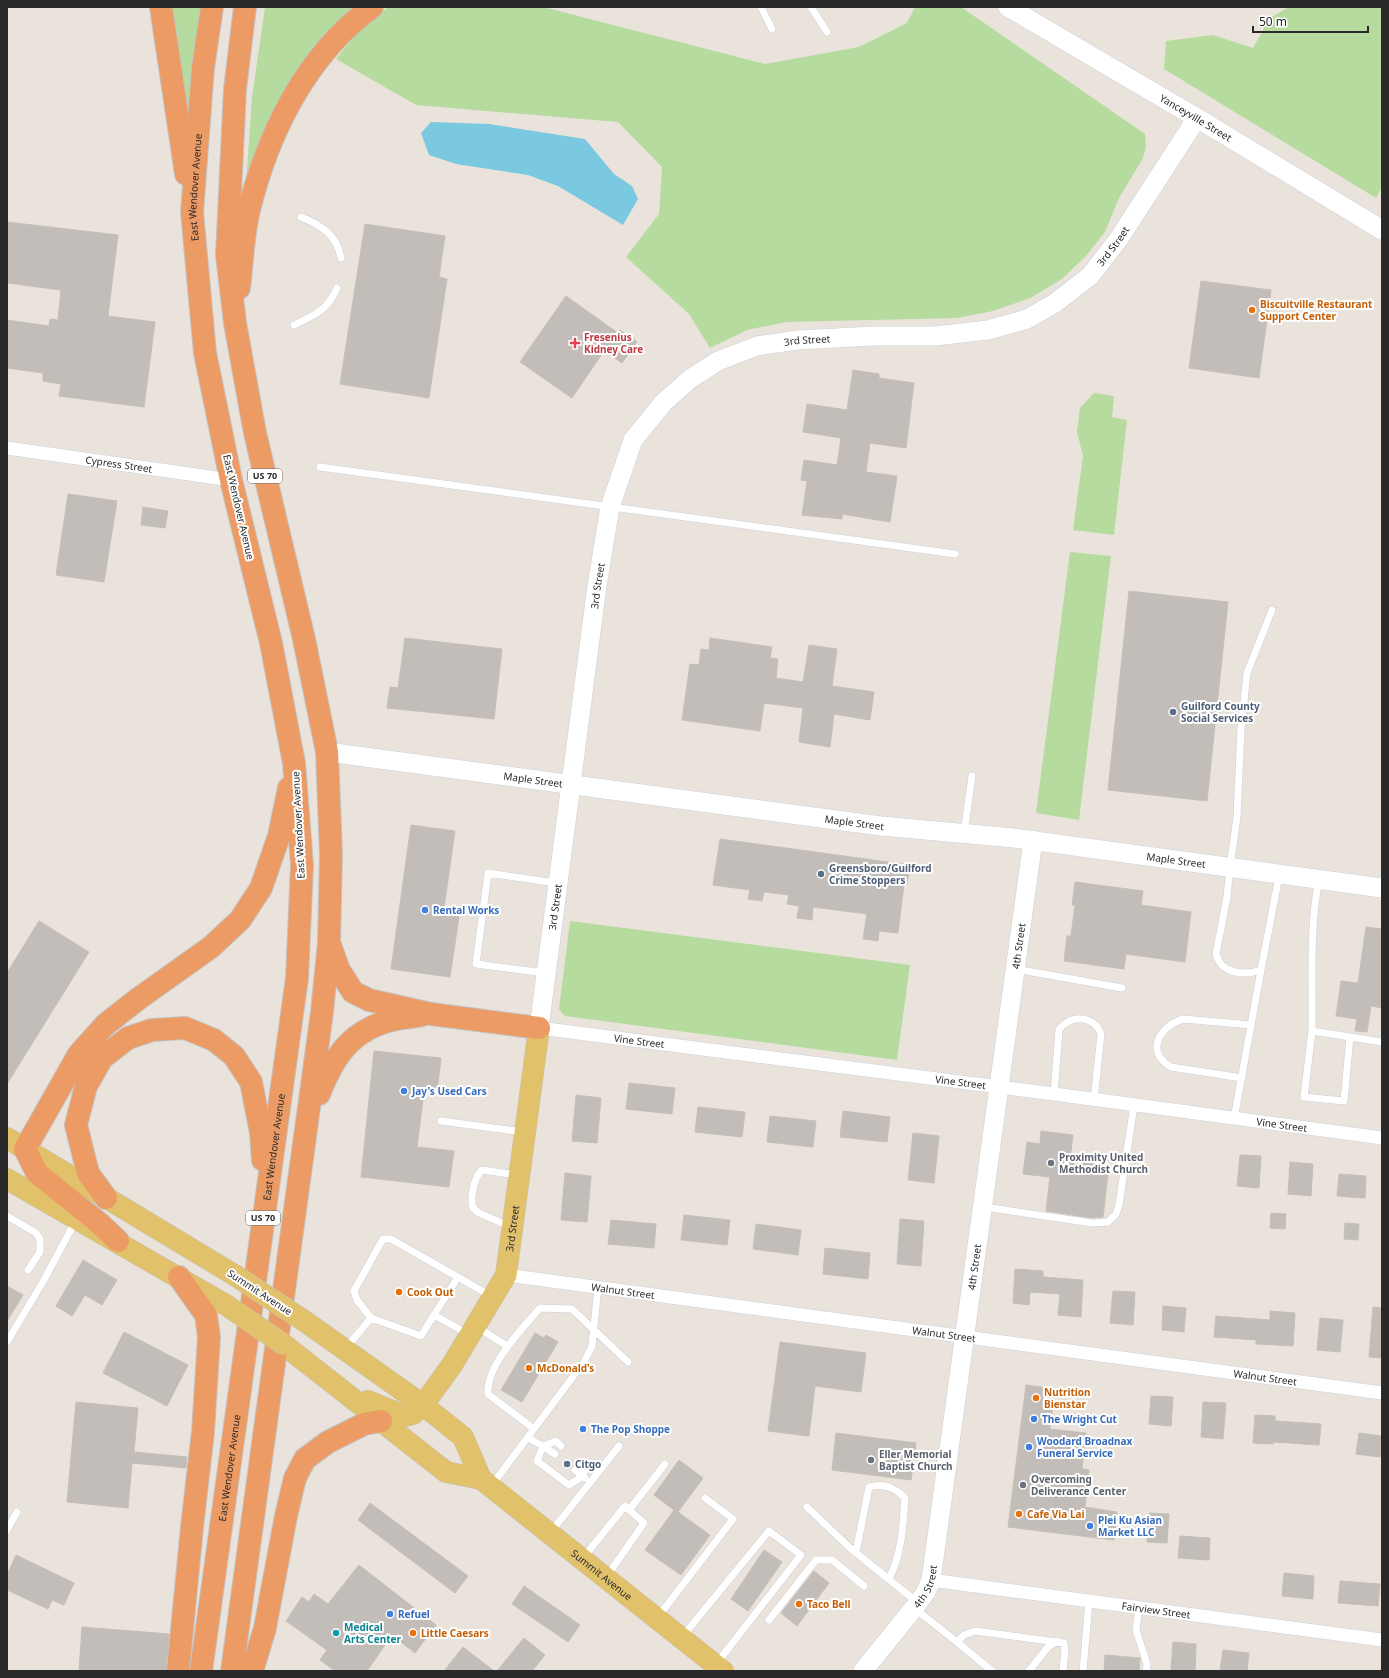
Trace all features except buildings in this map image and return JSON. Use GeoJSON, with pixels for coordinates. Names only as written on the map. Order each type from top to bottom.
{"type":"FeatureCollection","features":[{"type":"Feature","properties":{"kind":"highway"},"geometry":{"type":"LineString","coordinates":[[161,7],[192,212]]}},
{"type":"Feature","properties":{"kind":"highway","name":"East Wendover Avenue"},"geometry":{"type":"LineString","coordinates":[[201,1671],[297,978],[302,865],[294,763],[282,698],[271,643],[231,480],[205,353],[192,212],[203,68],[212,7]]}},
{"type":"Feature","properties":{"kind":"highway","name":"US 70"},"geometry":{"type":"LineString","coordinates":[[232,1671],[322,1012],[329,942],[331,855],[327,752],[304,639],[256,433],[235,323],[227,255],[235,89],[245,7]]}},
{"type":"Feature","properties":{"kind":"highway"},"geometry":{"type":"LineString","coordinates":[[235,323],[248,212],[265,153],[283,115],[310,71],[336,38],[372,7]]}},
{"type":"Feature","properties":{"kind":"highway"},"geometry":{"type":"LineString","coordinates":[[282,698],[303,739],[327,752]]}},
{"type":"Feature","properties":{"kind":"highway"},"geometry":{"type":"LineString","coordinates":[[118,1242],[94,1218],[37,1173],[16,1144],[79,1054],[105,1025],[138,999],[211,947],[240,920],[261,888],[279,836],[294,763]]}},
{"type":"Feature","properties":{"kind":"highway"},"geometry":{"type":"LineString","coordinates":[[329,942],[339,970],[353,992],[369,1000],[431,1014],[539,1028]]}},
{"type":"Feature","properties":{"kind":"highway"},"geometry":{"type":"LineString","coordinates":[[307,1120],[330,1067],[352,1039],[382,1022],[431,1014]]}},
{"type":"Feature","properties":{"kind":"highway"},"geometry":{"type":"LineString","coordinates":[[106,1198],[88,1173],[76,1126],[86,1086],[102,1058],[128,1038],[152,1030],[185,1028],[214,1040],[234,1056],[251,1082],[261,1133],[266,1201]]}},
{"type":"Feature","properties":{"kind":"highway"},"geometry":{"type":"LineString","coordinates":[[178,1671],[203,1432],[209,1337],[206,1315],[179,1277]]}},
{"type":"Feature","properties":{"kind":"highway"},"geometry":{"type":"LineString","coordinates":[[252,1671],[264,1628],[286,1516],[296,1478],[305,1459],[328,1442],[364,1424],[381,1421]]}},
{"type":"Feature","properties":{"kind":"main road","name":"3rd Street"},"geometry":{"type":"LineString","coordinates":[[423,1406],[452,1365],[506,1275],[539,1028]]}},
{"type":"Feature","properties":{"kind":"main road","name":"Summit Avenue"},"geometry":{"type":"LineString","coordinates":[[16,1144],[236,1276],[303,1320],[423,1406],[463,1438],[486,1483]]}},
{"type":"Feature","properties":{"kind":"main road","name":"Summit Avenue"},"geometry":{"type":"LineString","coordinates":[[7,1179],[226,1305],[300,1356],[446,1472],[486,1483],[719,1668]]}},
{"type":"Feature","properties":{"kind":"main road"},"geometry":{"type":"LineString","coordinates":[[345,1392],[405,1416],[413,1414],[423,1406]]}},
{"type":"Feature","properties":{"kind":"street","name":"Yanceyville Street"},"geometry":{"type":"LineString","coordinates":[[1008,7],[1382,230]]}},
{"type":"Feature","properties":{"kind":"street","name":"3rd Street"},"geometry":{"type":"LineString","coordinates":[[539,1028],[597,586],[610,507],[633,440],[663,403],[690,379],[718,361],[757,346],[797,340],[874,336],[934,336],[988,330],[1027,319],[1055,303],[1090,276],[1118,240],[1196,118]]}},
{"type":"Feature","properties":{"kind":"street","name":"Cypress Street"},"geometry":{"type":"LineString","coordinates":[[7,448],[231,480]]}},
{"type":"Feature","properties":{"kind":"street","name":"Maple Street"},"geometry":{"type":"LineString","coordinates":[[327,752],[881,826],[1033,840],[1382,888]]}},
{"type":"Feature","properties":{"kind":"street","name":"4th Street"},"geometry":{"type":"LineString","coordinates":[[863,1671],[926,1592],[931,1580],[1033,840]]}},
{"type":"Feature","properties":{"kind":"street","name":"Vine Street"},"geometry":{"type":"LineString","coordinates":[[539,1028],[1382,1138]]}},
{"type":"Feature","properties":{"kind":"street","name":"Walnut Street"},"geometry":{"type":"LineString","coordinates":[[506,1275],[1382,1393]]}},
{"type":"Feature","properties":{"kind":"street","name":"Fairview Street"},"geometry":{"type":"LineString","coordinates":[[931,1580],[1382,1640]]}},
{"type":"Feature","properties":{"kind":"lane"},"geometry":{"type":"LineString","coordinates":[[761,7],[772,29]]}},
{"type":"Feature","properties":{"kind":"lane"},"geometry":{"type":"LineString","coordinates":[[811,7],[827,32]]}},
{"type":"Feature","properties":{"kind":"lane"},"geometry":{"type":"LineString","coordinates":[[301,217],[315,222],[333,236],[339,247],[341,258]]}},
{"type":"Feature","properties":{"kind":"lane"},"geometry":{"type":"LineString","coordinates":[[294,325],[322,310],[331,300],[337,288]]}},
{"type":"Feature","properties":{"kind":"lane"},"geometry":{"type":"LineString","coordinates":[[320,468],[955,554]]}},
{"type":"Feature","properties":{"kind":"lane"},"geometry":{"type":"LineString","coordinates":[[1261,970],[1253,973],[1232,972],[1222,966],[1216,954],[1227,897],[1237,817],[1241,729],[1248,673],[1272,610]]}},
{"type":"Feature","properties":{"kind":"lane"},"geometry":{"type":"LineString","coordinates":[[964,833],[972,776]]}},
{"type":"Feature","properties":{"kind":"lane"},"geometry":{"type":"LineString","coordinates":[[546,973],[476,964],[488,873],[558,884]]}},
{"type":"Feature","properties":{"kind":"lane"},"geometry":{"type":"LineString","coordinates":[[1234,1119],[1279,874]]}},
{"type":"Feature","properties":{"kind":"lane"},"geometry":{"type":"LineString","coordinates":[[1319,879],[1314,902],[1312,951],[1312,1031],[1304,1097],[1344,1101],[1350,1037]]}},
{"type":"Feature","properties":{"kind":"lane"},"geometry":{"type":"LineString","coordinates":[[1015,969],[1122,988]]}},
{"type":"Feature","properties":{"kind":"lane"},"geometry":{"type":"LineString","coordinates":[[1054,1094],[1059,1030],[1063,1025],[1071,1021],[1086,1019],[1093,1021],[1098,1026],[1101,1034],[1094,1100]]}},
{"type":"Feature","properties":{"kind":"lane"},"geometry":{"type":"LineString","coordinates":[[1242,1078],[1171,1067],[1163,1063],[1157,1050],[1157,1042],[1161,1033],[1170,1025],[1184,1019],[1251,1025]]}},
{"type":"Feature","properties":{"kind":"lane"},"geometry":{"type":"LineString","coordinates":[[1312,1031],[1382,1042]]}},
{"type":"Feature","properties":{"kind":"lane"},"geometry":{"type":"LineString","coordinates":[[983,1206],[1092,1223],[1108,1222],[1116,1214],[1119,1205],[1134,1105]]}},
{"type":"Feature","properties":{"kind":"lane"},"geometry":{"type":"LineString","coordinates":[[441,1121],[525,1132]]}},
{"type":"Feature","properties":{"kind":"lane"},"geometry":{"type":"LineString","coordinates":[[513,1228],[479,1213],[473,1208],[472,1204],[475,1182],[478,1173],[482,1170],[519,1176]]}},
{"type":"Feature","properties":{"kind":"lane"},"geometry":{"type":"LineString","coordinates":[[7,1216],[36,1233],[40,1238],[40,1252],[28,1270]]}},
{"type":"Feature","properties":{"kind":"lane"},"geometry":{"type":"LineString","coordinates":[[7,1342],[44,1280],[77,1218]]}},
{"type":"Feature","properties":{"kind":"lane"},"geometry":{"type":"LineString","coordinates":[[458,1277],[421,1336],[371,1318],[357,1300],[354,1291],[383,1239],[391,1239],[458,1277],[493,1297]]}},
{"type":"Feature","properties":{"kind":"lane"},"geometry":{"type":"LineString","coordinates":[[486,1483],[528,1438],[584,1362],[592,1346],[598,1287]]}},
{"type":"Feature","properties":{"kind":"lane"},"geometry":{"type":"LineString","coordinates":[[534,1429],[488,1394],[487,1383],[507,1346],[540,1308],[572,1309],[628,1362]]}},
{"type":"Feature","properties":{"kind":"lane"},"geometry":{"type":"LineString","coordinates":[[434,1315],[507,1346]]}},
{"type":"Feature","properties":{"kind":"lane"},"geometry":{"type":"LineString","coordinates":[[345,1350],[371,1318]]}},
{"type":"Feature","properties":{"kind":"lane"},"geometry":{"type":"LineString","coordinates":[[528,1438],[555,1454]]}},
{"type":"Feature","properties":{"kind":"lane"},"geometry":{"type":"LineString","coordinates":[[561,1446],[556,1441],[543,1446],[537,1461],[569,1485],[583,1476],[586,1465],[582,1462]]}},
{"type":"Feature","properties":{"kind":"lane"},"geometry":{"type":"LineString","coordinates":[[550,1534],[619,1446]]}},
{"type":"Feature","properties":{"kind":"lane"},"geometry":{"type":"LineString","coordinates":[[629,1510],[665,1464]]}},
{"type":"Feature","properties":{"kind":"lane"},"geometry":{"type":"LineString","coordinates":[[575,1470],[590,1482]]}},
{"type":"Feature","properties":{"kind":"lane"},"geometry":{"type":"LineString","coordinates":[[856,1552],[869,1487],[878,1484],[898,1489],[905,1498],[902,1541],[896,1566],[889,1579]]}},
{"type":"Feature","properties":{"kind":"lane"},"geometry":{"type":"LineString","coordinates":[[657,1619],[733,1519],[705,1498]]}},
{"type":"Feature","properties":{"kind":"lane"},"geometry":{"type":"LineString","coordinates":[[582,1559],[625,1506],[644,1523],[606,1578]]}},
{"type":"Feature","properties":{"kind":"lane"},"geometry":{"type":"LineString","coordinates":[[807,1507],[856,1552],[889,1579],[957,1642],[992,1671]]}},
{"type":"Feature","properties":{"kind":"lane"},"geometry":{"type":"LineString","coordinates":[[7,1530],[17,1512]]}},
{"type":"Feature","properties":{"kind":"lane"},"geometry":{"type":"LineString","coordinates":[[681,1638],[769,1531],[801,1555],[719,1668]]}},
{"type":"Feature","properties":{"kind":"lane"},"geometry":{"type":"LineString","coordinates":[[769,1620],[816,1560],[832,1560],[864,1586]]}},
{"type":"Feature","properties":{"kind":"lane"},"geometry":{"type":"LineString","coordinates":[[1083,1671],[1090,1601]]}},
{"type":"Feature","properties":{"kind":"lane"},"geometry":{"type":"LineString","coordinates":[[1139,1607],[1136,1630],[1147,1664],[1146,1671]]}},
{"type":"Feature","properties":{"kind":"lane"},"geometry":{"type":"LineString","coordinates":[[957,1642],[964,1635],[975,1631],[1057,1641],[1064,1643],[1065,1650],[1063,1671]]}},
{"type":"Feature","properties":{"kind":"lane"},"geometry":{"type":"LineString","coordinates":[[1029,1671],[1048,1647],[1057,1641]]}},
{"type":"Feature","properties":{"kind":"green space"},"geometry":{"type":"Polygon","coordinates":[[[171,7],[203,7],[188,122],[171,7]]]}},
{"type":"Feature","properties":{"kind":"green space"},"geometry":{"type":"Polygon","coordinates":[[[265,7],[358,7],[246,185],[252,97],[265,7]]]}},
{"type":"Feature","properties":{"kind":"green space"},"geometry":{"type":"Polygon","coordinates":[[[388,7],[543,7],[765,64],[859,47],[907,23],[915,7],[961,7],[1145,134],[1146,148],[1142,160],[1119,198],[1105,232],[1086,256],[1062,279],[1030,298],[993,311],[957,318],[787,322],[747,330],[710,348],[689,314],[626,257],[659,214],[662,167],[618,122],[416,105],[336,59],[358,32],[388,7]]]}},
{"type":"Feature","properties":{"kind":"green space"},"geometry":{"type":"Polygon","coordinates":[[[1289,7],[1382,7],[1382,187],[1376,198],[1164,69],[1166,41],[1213,35],[1253,48],[1270,18],[1289,7]]]}},
{"type":"Feature","properties":{"kind":"green space"},"geometry":{"type":"Polygon","coordinates":[[[1094,393],[1114,396],[1112,417],[1127,420],[1114,535],[1073,530],[1083,456],[1077,432],[1080,408],[1094,393]]]}},
{"type":"Feature","properties":{"kind":"green space"},"geometry":{"type":"Polygon","coordinates":[[[1070,552],[1111,556],[1079,820],[1036,813],[1070,552]]]}},
{"type":"Feature","properties":{"kind":"green space"},"geometry":{"type":"Polygon","coordinates":[[[570,921],[910,965],[897,1060],[565,1016],[559,1009],[570,921]]]}},
{"type":"Feature","properties":{"kind":"water"},"geometry":{"type":"Polygon","coordinates":[[[431,122],[489,124],[585,139],[614,174],[632,186],[638,199],[623,225],[558,186],[528,175],[456,164],[429,155],[421,133],[431,122]]]}},
{"type":"Feature","properties":{"kind":"place","name":"Biscuitville Restaurant Support Center"},"geometry":{"type":"Point","coordinates":[1252,310]}},
{"type":"Feature","properties":{"kind":"place","name":"Fresenius Kidney Care"},"geometry":{"type":"Point","coordinates":[575,343]}},
{"type":"Feature","properties":{"kind":"place","name":"Guilford County Social Services"},"geometry":{"type":"Point","coordinates":[1173,712]}},
{"type":"Feature","properties":{"kind":"place","name":"Greensboro/Guilford Crime Stoppers"},"geometry":{"type":"Point","coordinates":[821,874]}},
{"type":"Feature","properties":{"kind":"place","name":"Rental Works"},"geometry":{"type":"Point","coordinates":[425,910]}},
{"type":"Feature","properties":{"kind":"place","name":"Jay's Used Cars"},"geometry":{"type":"Point","coordinates":[404,1091]}},
{"type":"Feature","properties":{"kind":"place","name":"Proximity United Methodist Church"},"geometry":{"type":"Point","coordinates":[1051,1163]}},
{"type":"Feature","properties":{"kind":"place","name":"Cook Out"},"geometry":{"type":"Point","coordinates":[399,1292]}},
{"type":"Feature","properties":{"kind":"place","name":"McDonald's"},"geometry":{"type":"Point","coordinates":[529,1368]}},
{"type":"Feature","properties":{"kind":"place","name":"Nutrition Bienstar"},"geometry":{"type":"Point","coordinates":[1036,1398]}},
{"type":"Feature","properties":{"kind":"place","name":"The Wright Cut"},"geometry":{"type":"Point","coordinates":[1034,1419]}},
{"type":"Feature","properties":{"kind":"place","name":"The Pop Shoppe"},"geometry":{"type":"Point","coordinates":[583,1429]}},
{"type":"Feature","properties":{"kind":"place","name":"Woodard Broadnax Funeral Service"},"geometry":{"type":"Point","coordinates":[1029,1447]}},
{"type":"Feature","properties":{"kind":"place","name":"Eller Memorial Baptist Church"},"geometry":{"type":"Point","coordinates":[871,1460]}},
{"type":"Feature","properties":{"kind":"place","name":"Citgo"},"geometry":{"type":"Point","coordinates":[567,1464]}},
{"type":"Feature","properties":{"kind":"place","name":"Overcoming Deliverance Center"},"geometry":{"type":"Point","coordinates":[1023,1485]}},
{"type":"Feature","properties":{"kind":"place","name":"Cafe Via Lai"},"geometry":{"type":"Point","coordinates":[1019,1514]}},
{"type":"Feature","properties":{"kind":"place","name":"Plei Ku Asian Market LLC"},"geometry":{"type":"Point","coordinates":[1090,1526]}},
{"type":"Feature","properties":{"kind":"place","name":"Taco Bell"},"geometry":{"type":"Point","coordinates":[799,1604]}},
{"type":"Feature","properties":{"kind":"place","name":"Refuel"},"geometry":{"type":"Point","coordinates":[390,1614]}},
{"type":"Feature","properties":{"kind":"place","name":"Medical Arts Center"},"geometry":{"type":"Point","coordinates":[336,1633]}},
{"type":"Feature","properties":{"kind":"place","name":"Little Caesars"},"geometry":{"type":"Point","coordinates":[413,1633]}}]}
